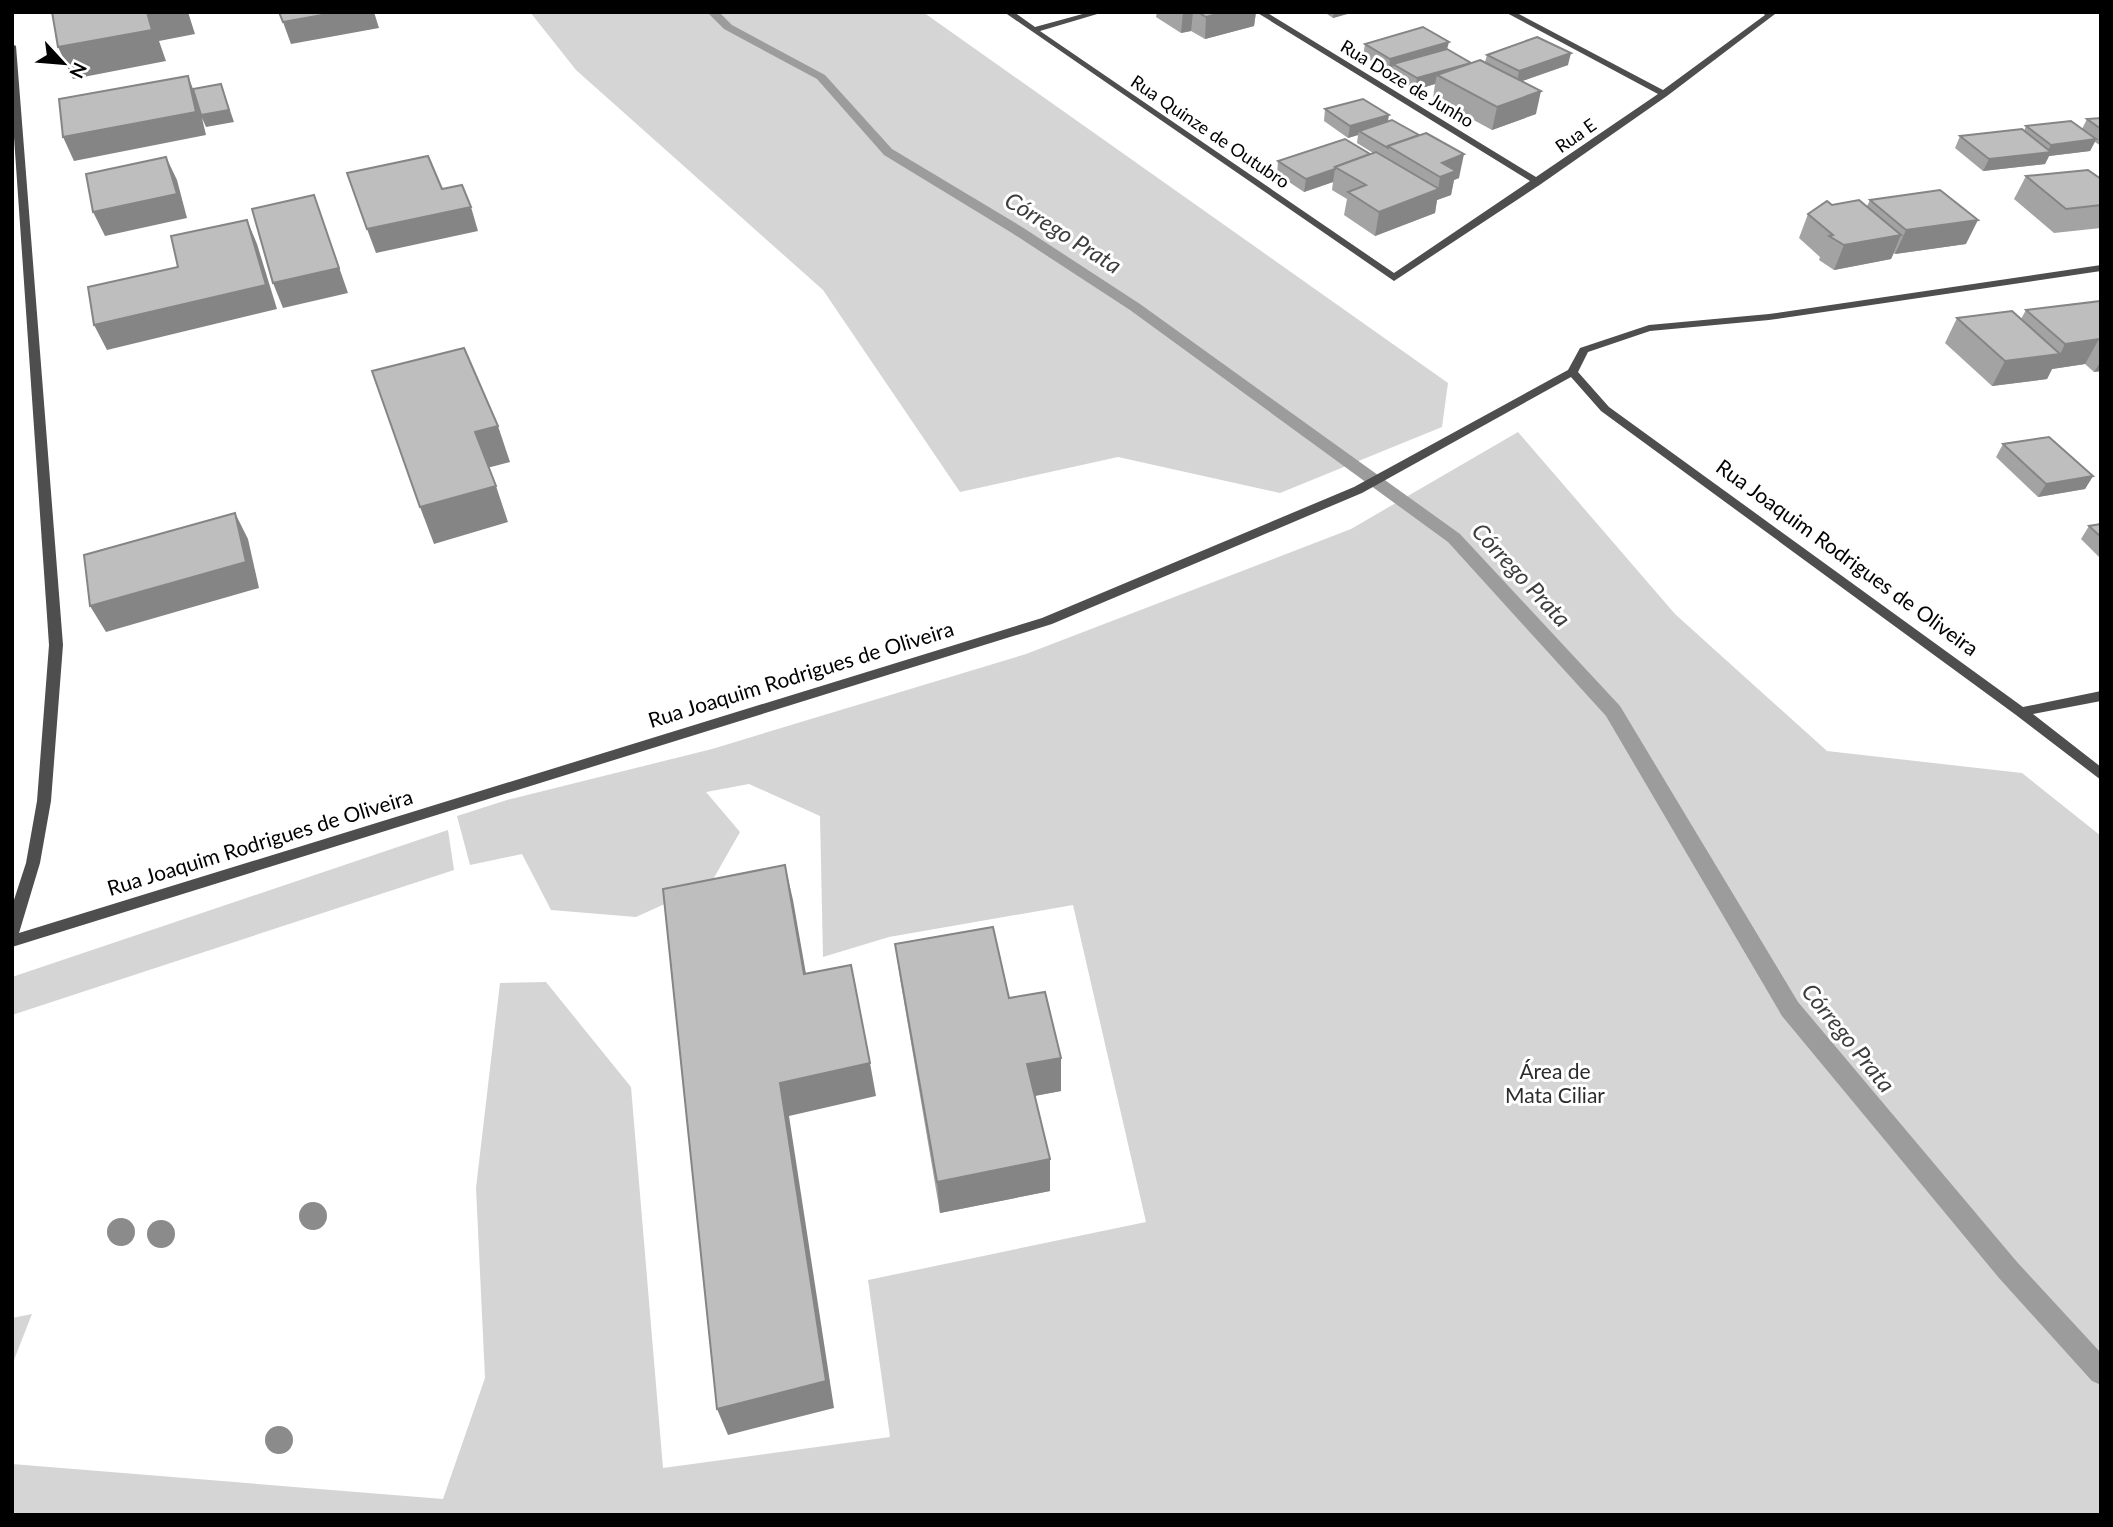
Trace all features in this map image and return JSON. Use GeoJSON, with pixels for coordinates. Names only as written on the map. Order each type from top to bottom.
{"type":"FeatureCollection","features":[{"type":"Feature","properties":{"kind":"street","name":"Rua Quinze de Outubro"},"geometry":{"type":"LineString","coordinates":[[1008,12],[1394,278]]}},
{"type":"Feature","properties":{"kind":"street"},"geometry":{"type":"LineString","coordinates":[[1033,30],[1100,12]]}},
{"type":"Feature","properties":{"kind":"street","name":"Rua Doze de Junho"},"geometry":{"type":"LineString","coordinates":[[1260,12],[1538,182]]}},
{"type":"Feature","properties":{"kind":"street"},"geometry":{"type":"LineString","coordinates":[[1509,12],[1664,94]]}},
{"type":"Feature","properties":{"kind":"street","name":"Rua E"},"geometry":{"type":"LineString","coordinates":[[1394,278],[1664,94],[1769,13]]}},
{"type":"Feature","properties":{"kind":"street"},"geometry":{"type":"LineString","coordinates":[[12,46],[56,645],[44,801],[33,863],[12,931]]}},
{"type":"Feature","properties":{"kind":"street","name":"Rua Joaquim Rodrigues de Oliveira"},"geometry":{"type":"LineString","coordinates":[[12,941],[1047,621],[1358,490],[1572,372],[1584,350],[1649,328],[1769,317],[2101,268]]}},
{"type":"Feature","properties":{"kind":"street","name":"Rua Joaquim Rodrigues de Oliveira"},"geometry":{"type":"LineString","coordinates":[[1572,372],[1605,409],[2021,712],[2101,775]]}},
{"type":"Feature","properties":{"kind":"street"},"geometry":{"type":"LineString","coordinates":[[2021,712],[2101,696]]}},
{"type":"Feature","properties":{"kind":"green space"},"geometry":{"type":"Polygon","coordinates":[[[530,12],[923,12],[1448,383],[1442,427],[1280,493],[1118,457],[960,492],[823,290],[576,70],[530,12]]]}},
{"type":"Feature","properties":{"kind":"green space","name":"Área de Mata Ciliar"},"geometry":{"type":"Polygon","coordinates":[[[1518,432],[1675,614],[1827,751],[2022,773],[2101,836],[2101,1515],[12,1515],[12,1464],[443,1499],[485,1378],[476,1188],[500,983],[546,982],[631,1087],[663,1468],[890,1437],[868,1280],[1146,1222],[1073,905],[889,937],[823,957],[820,816],[749,784],[706,792],[740,832],[711,883],[636,917],[551,910],[522,854],[470,865],[457,816],[507,800],[712,749],[1026,654],[1351,529],[1518,432]]]}},
{"type":"Feature","properties":{"kind":"green space"},"geometry":{"type":"Polygon","coordinates":[[[448,830],[454,870],[12,1015],[12,977],[448,830]]]}},
{"type":"Feature","properties":{"kind":"green space"},"geometry":{"type":"Polygon","coordinates":[[[32,1314],[12,1365],[12,1318],[32,1314]]]}},
{"type":"Feature","properties":{"kind":"building"},"geometry":{"type":"Polygon","coordinates":[[[52,12],[147,12],[152,30],[58,47],[52,12]]]}},
{"type":"Feature","properties":{"kind":"building"},"geometry":{"type":"Polygon","coordinates":[[[279,12],[339,12],[283,22],[279,12]]]}},
{"type":"Feature","properties":{"kind":"building"},"geometry":{"type":"Polygon","coordinates":[[[1198,12],[1225,12],[1206,17],[1198,12]]]}},
{"type":"Feature","properties":{"kind":"building"},"geometry":{"type":"Polygon","coordinates":[[[1423,27],[1449,42],[1390,59],[1365,44],[1423,27]]]}},
{"type":"Feature","properties":{"kind":"building"},"geometry":{"type":"Polygon","coordinates":[[[1537,37],[1571,53],[1519,71],[1487,55],[1537,37]]]}},
{"type":"Feature","properties":{"kind":"building"},"geometry":{"type":"Polygon","coordinates":[[[1447,49],[1471,63],[1417,78],[1393,64],[1447,49]]]}},
{"type":"Feature","properties":{"kind":"building"},"geometry":{"type":"Polygon","coordinates":[[[1480,60],[1541,91],[1497,107],[1437,75],[1480,60]]]}},
{"type":"Feature","properties":{"kind":"building"},"geometry":{"type":"Polygon","coordinates":[[[188,76],[196,112],[63,137],[59,99],[188,76]]]}},
{"type":"Feature","properties":{"kind":"building"},"geometry":{"type":"Polygon","coordinates":[[[221,84],[229,110],[201,115],[193,89],[221,84]]]}},
{"type":"Feature","properties":{"kind":"building"},"geometry":{"type":"Polygon","coordinates":[[[1363,99],[1389,115],[1350,126],[1325,109],[1363,99]]]}},
{"type":"Feature","properties":{"kind":"building"},"geometry":{"type":"Polygon","coordinates":[[[2101,118],[2101,129],[2087,119],[2101,118]]]}},
{"type":"Feature","properties":{"kind":"building"},"geometry":{"type":"Polygon","coordinates":[[[1392,120],[1419,135],[1388,148],[1359,131],[1392,120]]]}},
{"type":"Feature","properties":{"kind":"building"},"geometry":{"type":"Polygon","coordinates":[[[2071,121],[2096,139],[2051,145],[2026,126],[2071,121]]]}},
{"type":"Feature","properties":{"kind":"building"},"geometry":{"type":"Polygon","coordinates":[[[2022,129],[2051,152],[1989,159],[1960,136],[2022,129]]]}},
{"type":"Feature","properties":{"kind":"building"},"geometry":{"type":"Polygon","coordinates":[[[1426,133],[1464,154],[1442,163],[1456,171],[1440,177],[1388,146],[1426,133]]]}},
{"type":"Feature","properties":{"kind":"building"},"geometry":{"type":"Polygon","coordinates":[[[1345,139],[1370,154],[1306,179],[1278,161],[1345,139]]]}},
{"type":"Feature","properties":{"kind":"building"},"geometry":{"type":"Polygon","coordinates":[[[1376,152],[1439,189],[1379,212],[1348,192],[1366,185],[1335,167],[1376,152]]]}},
{"type":"Feature","properties":{"kind":"building"},"geometry":{"type":"Polygon","coordinates":[[[428,156],[442,189],[462,185],[471,207],[367,229],[347,173],[428,156]]]}},
{"type":"Feature","properties":{"kind":"building"},"geometry":{"type":"Polygon","coordinates":[[[166,157],[177,194],[93,212],[86,174],[166,157]]]}},
{"type":"Feature","properties":{"kind":"building"},"geometry":{"type":"Polygon","coordinates":[[[2088,170],[2101,179],[2101,205],[2066,209],[2026,176],[2088,170]]]}},
{"type":"Feature","properties":{"kind":"building"},"geometry":{"type":"Polygon","coordinates":[[[1940,190],[1978,220],[1906,230],[1870,200],[1940,190]]]}},
{"type":"Feature","properties":{"kind":"building"},"geometry":{"type":"Polygon","coordinates":[[[314,195],[339,268],[273,283],[252,209],[314,195]]]}},
{"type":"Feature","properties":{"kind":"building"},"geometry":{"type":"Polygon","coordinates":[[[1859,200],[1901,235],[1844,245],[1829,236],[1833,235],[1808,214],[1827,201],[1832,205],[1859,200]]]}},
{"type":"Feature","properties":{"kind":"building"},"geometry":{"type":"Polygon","coordinates":[[[247,220],[266,285],[94,325],[88,287],[178,267],[171,236],[247,220]]]}},
{"type":"Feature","properties":{"kind":"building"},"geometry":{"type":"Polygon","coordinates":[[[2101,301],[2101,341],[2099,339],[2065,344],[2026,310],[2101,301]]]}},
{"type":"Feature","properties":{"kind":"building"},"geometry":{"type":"Polygon","coordinates":[[[2012,311],[2060,354],[2005,361],[1957,318],[2012,311]]]}},
{"type":"Feature","properties":{"kind":"building"},"geometry":{"type":"Polygon","coordinates":[[[464,348],[498,426],[475,432],[496,486],[420,507],[372,371],[464,348]]]}},
{"type":"Feature","properties":{"kind":"building"},"geometry":{"type":"Polygon","coordinates":[[[2049,437],[2093,476],[2046,484],[2003,444],[2049,437]]]}},
{"type":"Feature","properties":{"kind":"building"},"geometry":{"type":"Polygon","coordinates":[[[235,513],[246,562],[90,606],[84,555],[235,513]]]}},
{"type":"Feature","properties":{"kind":"building"},"geometry":{"type":"Polygon","coordinates":[[[2101,524],[2101,537],[2089,526],[2101,524]]]}},
{"type":"Feature","properties":{"kind":"building"},"geometry":{"type":"Polygon","coordinates":[[[785,865],[804,974],[851,965],[870,1063],[780,1083],[826,1381],[717,1409],[663,889],[785,865]]]}},
{"type":"Feature","properties":{"kind":"building"},"geometry":{"type":"Polygon","coordinates":[[[993,927],[1009,998],[1045,992],[1061,1058],[1027,1064],[1050,1159],[937,1182],[895,944],[993,927]]]}},
{"type":"Feature","properties":{"kind":"waterway","name":"Córrego Prata"},"geometry":{"type":"LineString","coordinates":[[712,12],[728,27],[821,77],[888,152],[1017,230],[1135,307],[1454,538],[1613,711],[1790,1009],[2008,1270],[2101,1372]]}}]}
